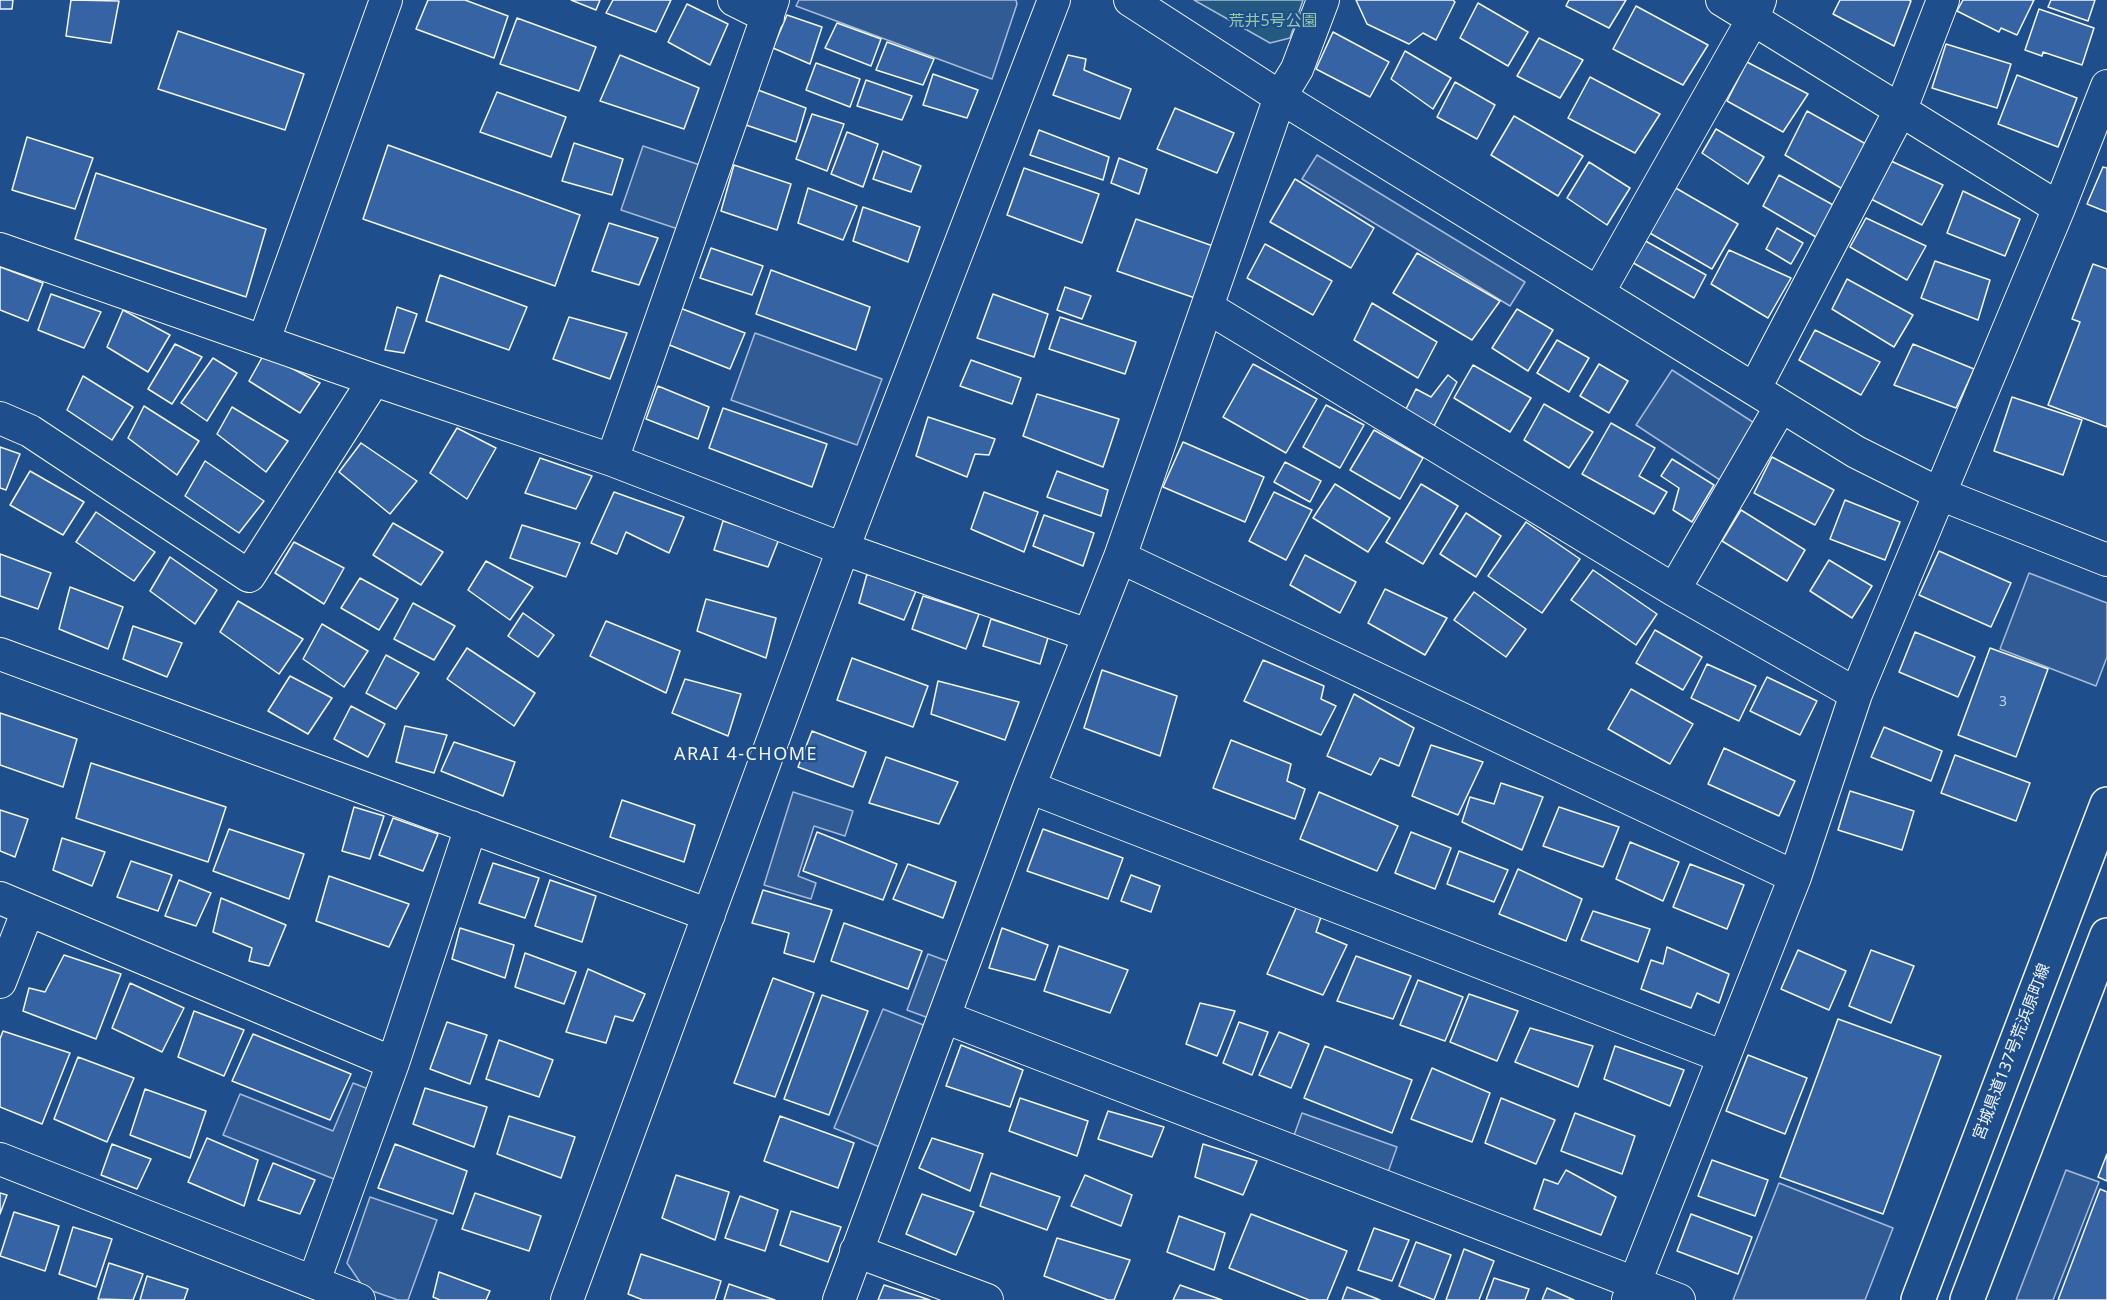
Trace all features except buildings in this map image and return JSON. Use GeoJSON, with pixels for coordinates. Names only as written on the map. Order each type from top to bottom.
{"type":"FeatureCollection","features":[{"type":"Feature","properties":{"kind":"main road","name":"宮城県道137号荒浜原町線"},"geometry":{"type":"LineString","coordinates":[[1918,1300],[2107,804]]}},
{"type":"Feature","properties":{"kind":"main road"},"geometry":{"type":"LineString","coordinates":[[1967,1300],[2107,935]]}},
{"type":"Feature","properties":{"kind":"street"},"geometry":{"type":"LineString","coordinates":[[264,340],[386,0]]}},
{"type":"Feature","properties":{"kind":"street"},"geometry":{"type":"LineString","coordinates":[[612,460],[771,8],[734,0]]}},
{"type":"Feature","properties":{"kind":"street"},"geometry":{"type":"LineString","coordinates":[[567,1300],[843,549],[1054,0]]}},
{"type":"Feature","properties":{"kind":"street"},"geometry":{"type":"LineString","coordinates":[[1130,0],[1280,97],[1856,452],[1940,494],[2107,560]]}},
{"type":"Feature","properties":{"kind":"street"},"geometry":{"type":"LineString","coordinates":[[839,1300],[1029,787],[1120,557],[1280,97],[1297,69],[1323,0]]}},
{"type":"Feature","properties":{"kind":"street"},"geometry":{"type":"LineString","coordinates":[[1722,0],[1756,9],[1901,109],[2059,208]]}},
{"type":"Feature","properties":{"kind":"street"},"geometry":{"type":"LineString","coordinates":[[1755,388],[1901,109],[1943,0]]}},
{"type":"Feature","properties":{"kind":"street"},"geometry":{"type":"LineString","coordinates":[[1598,293],[1756,9]]}},
{"type":"Feature","properties":{"kind":"street"},"geometry":{"type":"LineString","coordinates":[[1632,1291],[1795,877],[1856,694],[2059,208],[2107,86]]}},
{"type":"Feature","properties":{"kind":"street"},"geometry":{"type":"LineString","coordinates":[[0,249],[374,380],[612,460],[843,549],[1088,634]]}},
{"type":"Feature","properties":{"kind":"street"},"geometry":{"type":"LineString","coordinates":[[1207,307],[1674,590],[1856,694]]}},
{"type":"Feature","properties":{"kind":"street"},"geometry":{"type":"LineString","coordinates":[[0,418],[30,431],[249,576],[374,380]]}},
{"type":"Feature","properties":{"kind":"street"},"geometry":{"type":"LineString","coordinates":[[1674,590],[1781,406]]}},
{"type":"Feature","properties":{"kind":"street"},"geometry":{"type":"LineString","coordinates":[[1120,557],[1795,877]]}},
{"type":"Feature","properties":{"kind":"street"},"geometry":{"type":"LineString","coordinates":[[0,654],[709,915]]}},
{"type":"Feature","properties":{"kind":"street"},"geometry":{"type":"LineString","coordinates":[[1029,787],[1724,1057]]}},
{"type":"Feature","properties":{"kind":"street"},"geometry":{"type":"LineString","coordinates":[[314,1281],[393,1063],[471,827]]}},
{"type":"Feature","properties":{"kind":"street"},"geometry":{"type":"LineString","coordinates":[[0,982],[14,904],[393,1063]]}},
{"type":"Feature","properties":{"kind":"street"},"geometry":{"type":"LineString","coordinates":[[944,1017],[1632,1291],[1679,1300]]}},
{"type":"Feature","properties":{"kind":"street"},"geometry":{"type":"LineString","coordinates":[[0,1159],[359,1300]]}},
{"type":"Feature","properties":{"kind":"street"},"geometry":{"type":"LineString","coordinates":[[856,1251],[987,1300]]}},
{"type":"Feature","properties":{"kind":"green space","name":"荒井5号公園"},"geometry":{"type":"Polygon","coordinates":[[[1194,0],[1303,0],[1290,38],[1270,43],[1194,0]]]}},
{"type":"Feature","properties":{"kind":"shaded area"},"geometry":{"type":"Polygon","coordinates":[[[799,0],[1016,0],[1017,4],[992,79],[796,6],[799,0]]]}},
{"type":"Feature","properties":{"kind":"shaded area"},"geometry":{"type":"Polygon","coordinates":[[[643,146],[703,166],[681,230],[621,210],[643,146]]]}},
{"type":"Feature","properties":{"kind":"shaded area"},"geometry":{"type":"Polygon","coordinates":[[[1317,155],[1525,282],[1510,306],[1302,179],[1317,155]]]}},
{"type":"Feature","properties":{"kind":"shaded area"},"geometry":{"type":"Polygon","coordinates":[[[755,333],[882,379],[857,445],[731,400],[755,333]]]}},
{"type":"Feature","properties":{"kind":"shaded area"},"geometry":{"type":"Polygon","coordinates":[[[1672,370],[1759,426],[1723,482],[1636,425],[1672,370]]]}},
{"type":"Feature","properties":{"kind":"shaded area"},"geometry":{"type":"Polygon","coordinates":[[[2029,573],[2107,603],[2107,657],[2096,686],[2000,649],[2029,573]]]}},
{"type":"Feature","properties":{"kind":"shaded area"},"geometry":{"type":"Polygon","coordinates":[[[793,792],[853,811],[845,836],[814,826],[798,876],[816,883],[811,899],[764,885],[793,792]]]}},
{"type":"Feature","properties":{"kind":"shaded area"},"geometry":{"type":"Polygon","coordinates":[[[928,954],[955,964],[934,1020],[907,1010],[928,954]]]}},
{"type":"Feature","properties":{"kind":"shaded area"},"geometry":{"type":"Polygon","coordinates":[[[883,1009],[931,1028],[882,1148],[834,1128],[883,1009]]]}},
{"type":"Feature","properties":{"kind":"shaded area"},"geometry":{"type":"Polygon","coordinates":[[[353,1083],[376,1092],[339,1181],[223,1135],[240,1094],[333,1131],[353,1083]]]}},
{"type":"Feature","properties":{"kind":"shaded area"},"geometry":{"type":"Polygon","coordinates":[[[1302,1113],[1397,1147],[1387,1175],[1292,1141],[1302,1113]]]}},
{"type":"Feature","properties":{"kind":"shaded area"},"geometry":{"type":"Polygon","coordinates":[[[2066,1170],[2099,1182],[2053,1300],[2016,1300],[2066,1170]]]}},
{"type":"Feature","properties":{"kind":"shaded area"},"geometry":{"type":"Polygon","coordinates":[[[1779,1183],[1893,1228],[1865,1300],[1733,1300],[1779,1183]]]}},
{"type":"Feature","properties":{"kind":"shaded area"},"geometry":{"type":"Polygon","coordinates":[[[370,1197],[437,1220],[408,1300],[398,1300],[364,1288],[347,1263],[370,1197]]]}},
{"type":"Feature","properties":{"kind":"district","name":"ARAI 4-CHOME"},"geometry":{"type":"Point","coordinates":[746,755]}}]}
